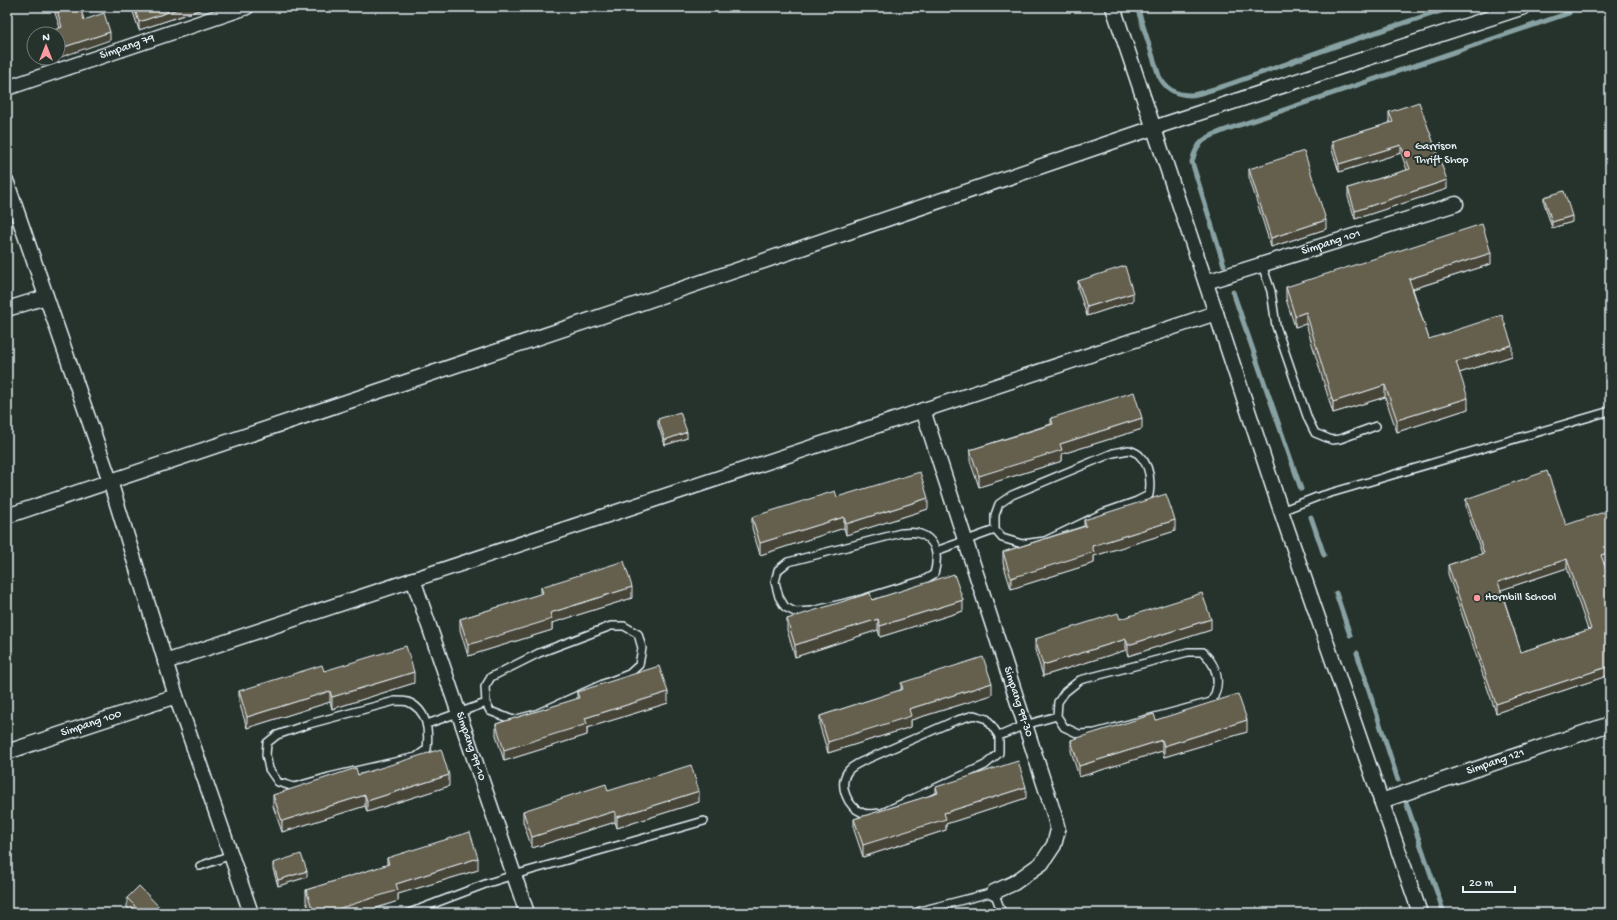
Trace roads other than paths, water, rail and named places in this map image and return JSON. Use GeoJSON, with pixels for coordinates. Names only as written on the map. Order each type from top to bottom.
{"type":"FeatureCollection","features":[{"type":"Feature","properties":{"kind":"street","name":"Simpang 79"},"geometry":{"type":"LineString","coordinates":[[7,88],[247,7]]}},
{"type":"Feature","properties":{"kind":"street"},"geometry":{"type":"LineString","coordinates":[[1113,7],[1206,282],[1281,511],[1420,913]]}},
{"type":"Feature","properties":{"kind":"street"},"geometry":{"type":"LineString","coordinates":[[7,516],[623,309],[1153,128],[1524,7]]}},
{"type":"Feature","properties":{"kind":"street"},"geometry":{"type":"LineString","coordinates":[[7,183],[110,481],[176,696],[251,913]]}},
{"type":"Feature","properties":{"kind":"street","name":"Simpang 101"},"geometry":{"type":"LineString","coordinates":[[1206,282],[1456,204]]}},
{"type":"Feature","properties":{"kind":"street"},"geometry":{"type":"LineString","coordinates":[[7,309],[46,297]]}},
{"type":"Feature","properties":{"kind":"street"},"geometry":{"type":"LineString","coordinates":[[165,662],[1216,313]]}},
{"type":"Feature","properties":{"kind":"street","name":"Simpang 99-30"},"geometry":{"type":"LineString","coordinates":[[923,410],[1026,725],[1058,830],[1054,845],[1042,863],[1014,883],[994,892]]}},
{"type":"Feature","properties":{"kind":"street","name":"Simpang 99-10"},"geometry":{"type":"LineString","coordinates":[[413,579],[527,913]]}},
{"type":"Feature","properties":{"kind":"street","name":"Simpang 100"},"geometry":{"type":"LineString","coordinates":[[7,752],[176,696]]}},
{"type":"Feature","properties":{"kind":"street","name":"Simpang 121"},"geometry":{"type":"LineString","coordinates":[[1381,801],[1610,724]]}},
{"type":"Feature","properties":{"kind":"lane"},"geometry":{"type":"LineString","coordinates":[[1262,265],[1271,291],[1276,326],[1308,419],[1315,433],[1332,440],[1340,439],[1376,426]]}},
{"type":"Feature","properties":{"kind":"lane"},"geometry":{"type":"LineString","coordinates":[[1281,511],[1317,497],[1610,411]]}},
{"type":"Feature","properties":{"kind":"lane"},"geometry":{"type":"LineString","coordinates":[[1129,450],[1140,455],[1147,467],[1151,481],[1149,495],[1103,514],[1045,541],[1022,544],[1002,538],[995,530],[995,515],[999,504],[1012,494],[1113,453],[1129,450]]}},
{"type":"Feature","properties":{"kind":"lane"},"geometry":{"type":"LineString","coordinates":[[936,551],[995,530]]}},
{"type":"Feature","properties":{"kind":"lane"},"geometry":{"type":"LineString","coordinates":[[901,533],[916,533],[931,540],[936,551],[937,564],[934,574],[924,580],[862,599],[812,611],[795,612],[785,607],[779,596],[776,582],[778,570],[788,562],[901,533]]}},
{"type":"Feature","properties":{"kind":"lane"},"geometry":{"type":"LineString","coordinates":[[610,626],[624,626],[638,634],[642,648],[639,665],[629,674],[536,714],[513,720],[490,712],[486,703],[485,687],[491,677],[539,653],[610,626]]}},
{"type":"Feature","properties":{"kind":"lane"},"geometry":{"type":"LineString","coordinates":[[1188,652],[1203,652],[1212,661],[1218,677],[1217,693],[1212,702],[1095,733],[1078,734],[1064,727],[1057,716],[1058,702],[1065,692],[1080,680],[1188,652]]}},
{"type":"Feature","properties":{"kind":"lane"},"geometry":{"type":"LineString","coordinates":[[395,701],[408,702],[422,713],[427,724],[429,736],[427,749],[416,757],[329,777],[294,787],[278,782],[269,769],[266,755],[267,743],[277,735],[310,724],[395,701]]}},
{"type":"Feature","properties":{"kind":"lane"},"geometry":{"type":"LineString","coordinates":[[427,724],[486,703]]}},
{"type":"Feature","properties":{"kind":"lane"},"geometry":{"type":"LineString","coordinates":[[974,715],[987,719],[999,736],[999,754],[985,765],[882,813],[864,814],[852,806],[844,793],[844,779],[848,770],[861,762],[954,721],[974,715]]}},
{"type":"Feature","properties":{"kind":"lane"},"geometry":{"type":"LineString","coordinates":[[999,736],[1026,725],[1057,716]]}},
{"type":"Feature","properties":{"kind":"lane"},"geometry":{"type":"LineString","coordinates":[[409,913],[514,875],[704,821]]}},
{"type":"Feature","properties":{"kind":"lane"},"geometry":{"type":"LineString","coordinates":[[200,866],[231,856]]}},
{"type":"Feature","properties":{"kind":"lane"},"geometry":{"type":"LineString","coordinates":[[994,892],[1002,913]]}},
{"type":"Feature","properties":{"kind":"lane","name":"Simpang 99-30"},"geometry":{"type":"LineString","coordinates":[[918,913],[920,911],[994,892]]}},
{"type":"Feature","properties":{"kind":"waterway"},"geometry":{"type":"LineString","coordinates":[[1137,7],[1161,80],[1172,90],[1185,95],[1199,94],[1348,41],[1453,7]]}},
{"type":"Feature","properties":{"kind":"waterway"},"geometry":{"type":"LineString","coordinates":[[1224,265],[1192,162],[1197,148],[1204,140],[1228,129],[1569,13]]}},
{"type":"Feature","properties":{"kind":"waterway"},"geometry":{"type":"LineString","coordinates":[[1233,292],[1301,489]]}},
{"type":"Feature","properties":{"kind":"waterway"},"geometry":{"type":"LineString","coordinates":[[1311,517],[1324,555]]}},
{"type":"Feature","properties":{"kind":"waterway"},"geometry":{"type":"LineString","coordinates":[[1336,593],[1350,635]]}},
{"type":"Feature","properties":{"kind":"waterway"},"geometry":{"type":"LineString","coordinates":[[1357,653],[1398,780]]}},
{"type":"Feature","properties":{"kind":"waterway"},"geometry":{"type":"LineString","coordinates":[[1406,802],[1444,913]]}},
{"type":"Feature","properties":{"kind":"place","name":"Garrison Thrift Shop"},"geometry":{"type":"Point","coordinates":[1407,154]}},
{"type":"Feature","properties":{"kind":"place","name":"Hornbill School"},"geometry":{"type":"Point","coordinates":[1477,598]}}]}
